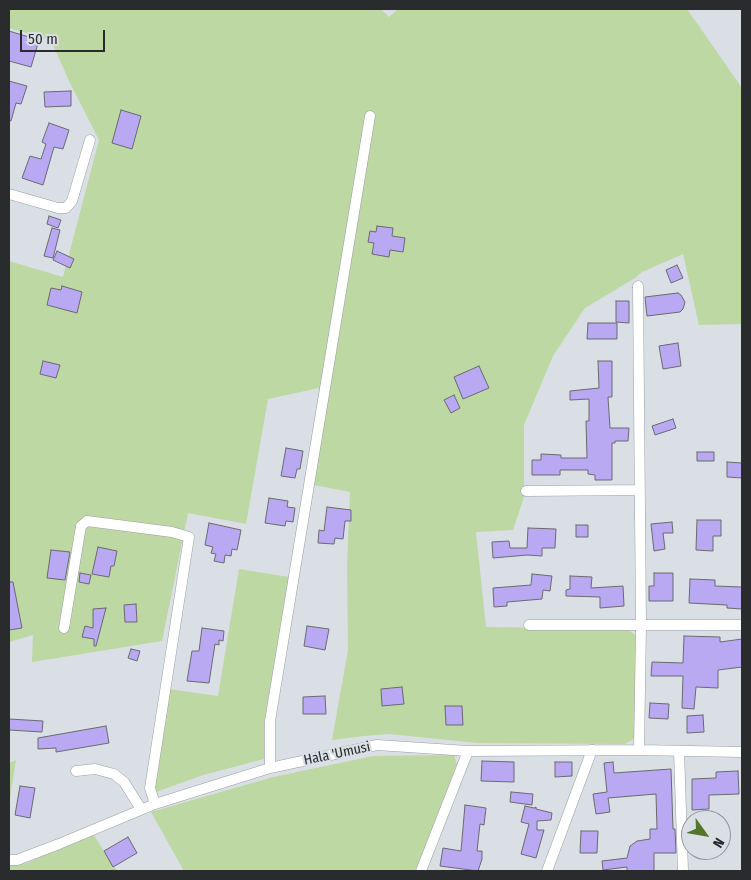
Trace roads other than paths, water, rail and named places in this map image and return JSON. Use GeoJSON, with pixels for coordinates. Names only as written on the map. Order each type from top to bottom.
{"type":"FeatureCollection","features":[{"type":"Feature","properties":{"kind":"street"},"geometry":{"type":"LineString","coordinates":[[270,768],[270,721],[370,116]]}},
{"type":"Feature","properties":{"kind":"street"},"geometry":{"type":"LineString","coordinates":[[9,194],[58,208],[66,208],[72,201],[81,176],[90,140]]}},
{"type":"Feature","properties":{"kind":"street"},"geometry":{"type":"LineString","coordinates":[[638,286],[640,329],[639,490],[641,626],[639,750]]}},
{"type":"Feature","properties":{"kind":"street"},"geometry":{"type":"LineString","coordinates":[[526,491],[639,490]]}},
{"type":"Feature","properties":{"kind":"street"},"geometry":{"type":"LineString","coordinates":[[64,628],[82,526],[87,521],[172,532],[189,537],[150,788],[155,804]]}},
{"type":"Feature","properties":{"kind":"street"},"geometry":{"type":"LineString","coordinates":[[529,625],[742,625]]}},
{"type":"Feature","properties":{"kind":"street","name":"Hala 'Umusi"},"geometry":{"type":"LineString","coordinates":[[9,860],[17,860],[59,844],[155,804],[270,768],[377,745],[468,751],[639,750],[742,752]]}},
{"type":"Feature","properties":{"kind":"street"},"geometry":{"type":"LineString","coordinates":[[547,871],[592,750]]}},
{"type":"Feature","properties":{"kind":"street"},"geometry":{"type":"LineString","coordinates":[[421,871],[468,751]]}},
{"type":"Feature","properties":{"kind":"street"},"geometry":{"type":"LineString","coordinates":[[679,751],[683,871]]}},
{"type":"Feature","properties":{"kind":"street"},"geometry":{"type":"LineString","coordinates":[[76,771],[95,769],[114,774],[124,782],[141,809]]}}]}
